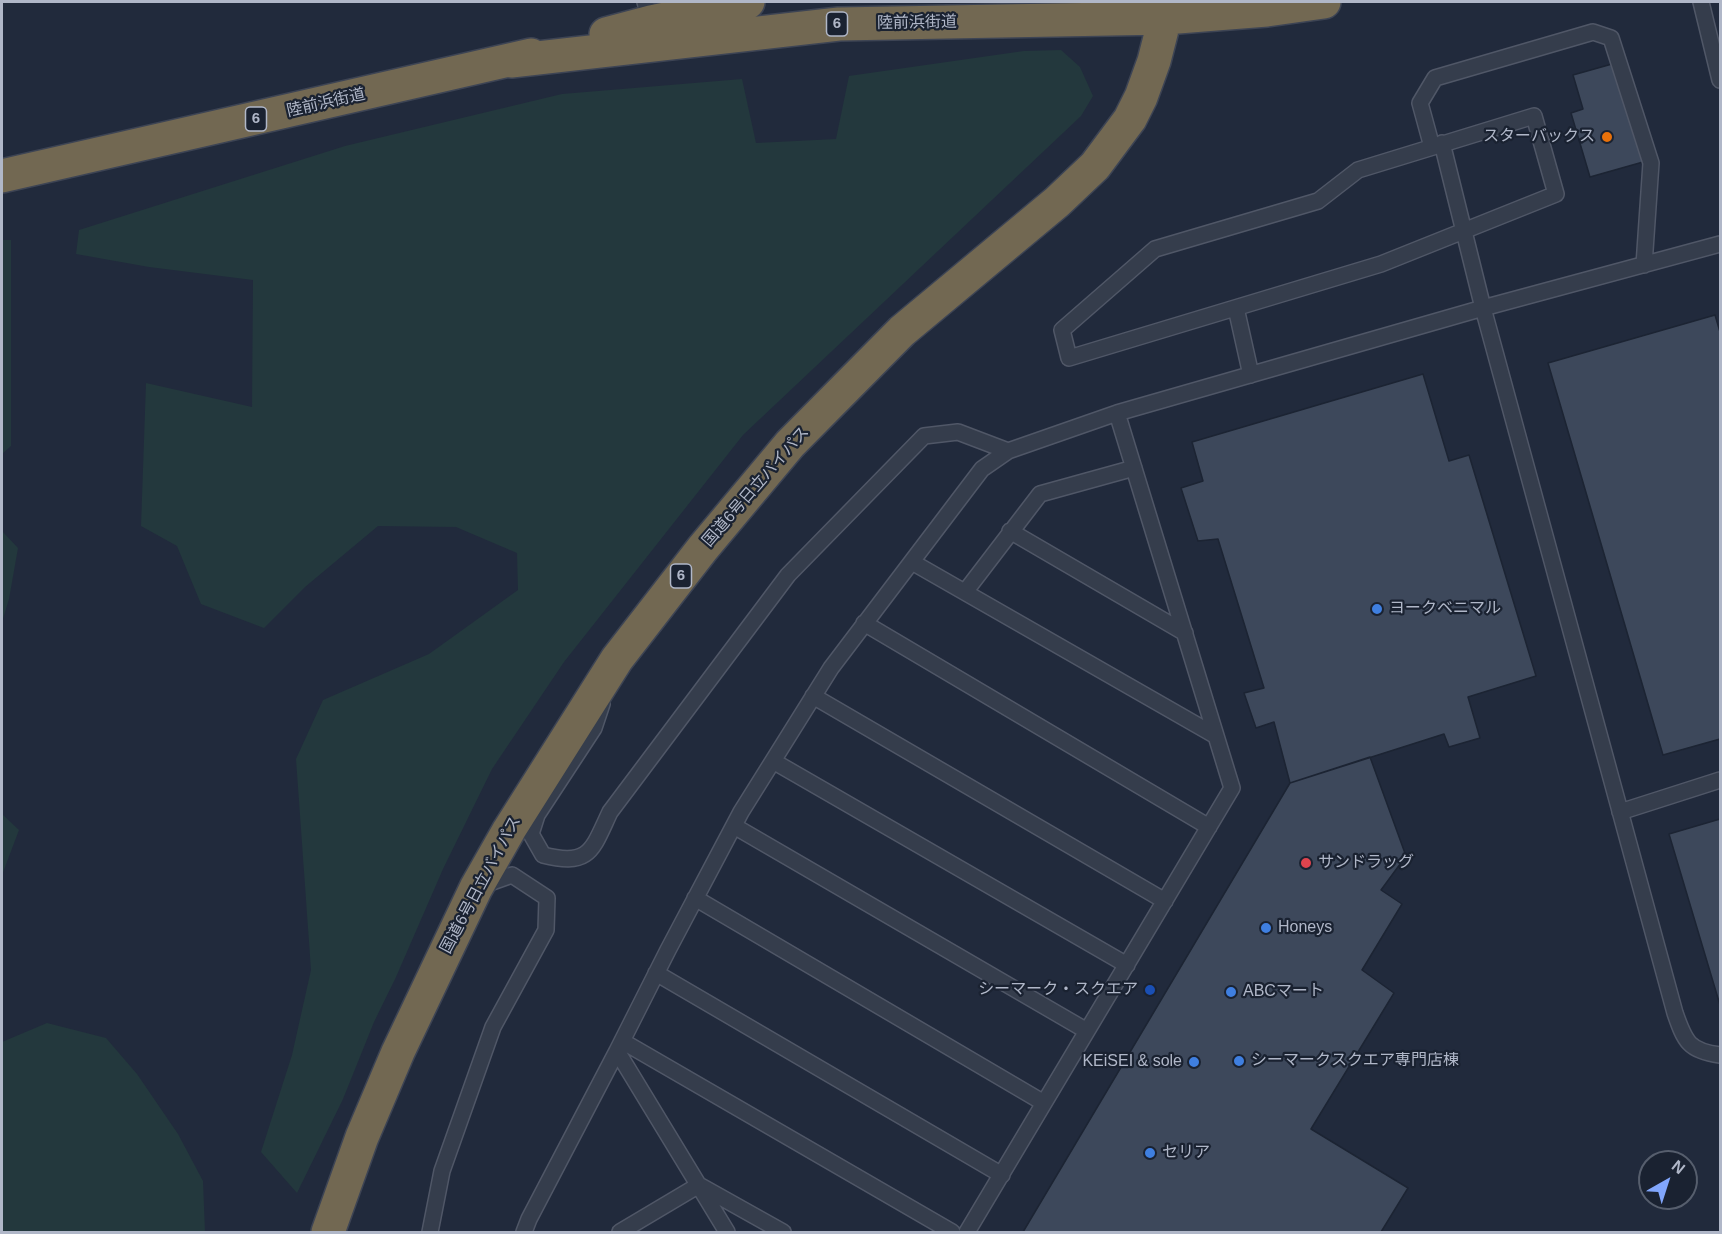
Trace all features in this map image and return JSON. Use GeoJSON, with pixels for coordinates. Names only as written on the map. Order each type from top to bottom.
{"type":"FeatureCollection","features":[{"type":"Feature","properties":{"kind":"highway","name":"陸前浜街道"},"geometry":{"type":"LineString","coordinates":[[511,61],[648,12],[748,2]]}},
{"type":"Feature","properties":{"kind":"highway","name":"陸前浜街道"},"geometry":{"type":"LineString","coordinates":[[2,176],[511,61],[839,24],[1163,10],[1267,10],[1324,2]]}},
{"type":"Feature","properties":{"kind":"highway","name":"国道6号日立バイパス"},"geometry":{"type":"LineString","coordinates":[[328,1233],[362,1137],[398,1053],[476,888],[509,830],[617,659],[703,548],[790,444],[902,331],[1057,202],[1095,166],[1130,119],[1141,97],[1155,61],[1163,10]]}},
{"type":"Feature","properties":{"kind":"lane"},"geometry":{"type":"LineString","coordinates":[[1701,2],[1715,39],[1720,80]]}},
{"type":"Feature","properties":{"kind":"lane"},"geometry":{"type":"LineString","coordinates":[[1644,265],[1651,163],[1611,38],[1593,32],[1435,78],[1420,103],[1437,145],[1463,231],[1675,1013],[1684,1037],[1702,1053],[1720,1055]]}},
{"type":"Feature","properties":{"kind":"lane"},"geometry":{"type":"LineString","coordinates":[[1534,116],[1556,194],[1463,231],[1381,264],[1069,358],[1062,330],[1155,249],[1318,201],[1358,170],[1534,116]]}},
{"type":"Feature","properties":{"kind":"lane"},"geometry":{"type":"LineString","coordinates":[[524,1233],[529,1219],[734,826],[831,668],[982,469],[1008,451],[1117,413],[1483,308],[1720,244]]}},
{"type":"Feature","properties":{"kind":"lane"},"geometry":{"type":"LineString","coordinates":[[1236,308],[1251,375]]}},
{"type":"Feature","properties":{"kind":"lane"},"geometry":{"type":"LineString","coordinates":[[968,1233],[1232,788],[1117,413]]}},
{"type":"Feature","properties":{"kind":"lane"},"geometry":{"type":"LineString","coordinates":[[617,659],[594,728],[537,815],[531,834],[543,855],[563,860],[582,857],[594,844],[610,812],[788,575],[924,436],[957,432],[1008,451]]}},
{"type":"Feature","properties":{"kind":"lane"},"geometry":{"type":"LineString","coordinates":[[965,592],[1040,494],[1134,468]]}},
{"type":"Feature","properties":{"kind":"lane"},"geometry":{"type":"LineString","coordinates":[[1010,531],[1185,633]]}},
{"type":"Feature","properties":{"kind":"lane"},"geometry":{"type":"LineString","coordinates":[[912,562],[1216,736]]}},
{"type":"Feature","properties":{"kind":"lane"},"geometry":{"type":"LineString","coordinates":[[864,623],[1209,826]]}},
{"type":"Feature","properties":{"kind":"lane"},"geometry":{"type":"LineString","coordinates":[[813,696],[1165,901]]}},
{"type":"Feature","properties":{"kind":"lane"},"geometry":{"type":"LineString","coordinates":[[773,761],[1127,965]]}},
{"type":"Feature","properties":{"kind":"lane"},"geometry":{"type":"LineString","coordinates":[[1620,812],[1720,780]]}},
{"type":"Feature","properties":{"kind":"lane"},"geometry":{"type":"LineString","coordinates":[[734,826],[1087,1031]]}},
{"type":"Feature","properties":{"kind":"lane"},"geometry":{"type":"LineString","coordinates":[[430,1233],[442,1170],[493,1027],[546,930],[547,898],[512,875],[476,888]]}},
{"type":"Feature","properties":{"kind":"lane"},"geometry":{"type":"LineString","coordinates":[[695,898],[1044,1103]]}},
{"type":"Feature","properties":{"kind":"lane"},"geometry":{"type":"LineString","coordinates":[[656,973],[1002,1175]]}},
{"type":"Feature","properties":{"kind":"lane"},"geometry":{"type":"LineString","coordinates":[[620,1046],[727,1233]]}},
{"type":"Feature","properties":{"kind":"lane"},"geometry":{"type":"LineString","coordinates":[[620,1046],[952,1233]]}},
{"type":"Feature","properties":{"kind":"lane"},"geometry":{"type":"LineString","coordinates":[[620,1233],[699,1185]]}},
{"type":"Feature","properties":{"kind":"lane"},"geometry":{"type":"LineString","coordinates":[[699,1185],[783,1233]]}},
{"type":"Feature","properties":{"kind":"green space"},"geometry":{"type":"Polygon","coordinates":[[[1061,50],[1080,67],[1093,96],[1081,116],[743,435],[564,662],[492,769],[443,869],[374,1022],[343,1099],[297,1193],[261,1152],[292,1055],[311,970],[296,759],[323,700],[429,654],[518,590],[517,553],[456,527],[378,526],[305,587],[264,628],[201,604],[177,546],[141,526],[146,383],[252,407],[253,280],[149,267],[76,254],[79,230],[345,146],[562,94],[742,79],[756,143],[836,139],[849,76],[1024,51],[1061,50]]]}},
{"type":"Feature","properties":{"kind":"green space"},"geometry":{"type":"Polygon","coordinates":[[[2,240],[11,240],[11,446],[2,454],[2,240]]]}},
{"type":"Feature","properties":{"kind":"green space"},"geometry":{"type":"Polygon","coordinates":[[[2,531],[18,548],[9,599],[2,622],[2,531]]]}},
{"type":"Feature","properties":{"kind":"green space"},"geometry":{"type":"Polygon","coordinates":[[[2,814],[19,830],[2,875],[2,814]]]}},
{"type":"Feature","properties":{"kind":"green space"},"geometry":{"type":"Polygon","coordinates":[[[47,1023],[106,1038],[137,1074],[178,1134],[203,1181],[205,1232],[2,1232],[2,1042],[47,1023]]]}},
{"type":"Feature","properties":{"kind":"building","name":"スターバックス"},"geometry":{"type":"Polygon","coordinates":[[[1612,64],[1643,162],[1590,177],[1571,113],[1583,109],[1573,75],[1612,64]]]}},
{"type":"Feature","properties":{"kind":"building"},"geometry":{"type":"Polygon","coordinates":[[[1715,315],[1720,332],[1720,739],[1663,755],[1548,363],[1715,315]]]}},
{"type":"Feature","properties":{"kind":"building","name":"ヨークベニマル"},"geometry":{"type":"Polygon","coordinates":[[[1423,374],[1449,461],[1469,455],[1536,676],[1468,697],[1480,738],[1449,747],[1444,734],[1290,783],[1274,722],[1256,728],[1244,693],[1264,688],[1218,539],[1198,541],[1181,488],[1203,481],[1192,442],[1423,374]]]}},
{"type":"Feature","properties":{"kind":"building","name":"シーマークスクエア専門店棟"},"geometry":{"type":"Polygon","coordinates":[[[1370,757],[1406,856],[1381,890],[1402,904],[1362,970],[1394,993],[1311,1129],[1408,1188],[1381,1232],[1023,1232],[1290,783],[1370,757]]]}},
{"type":"Feature","properties":{"kind":"building"},"geometry":{"type":"Polygon","coordinates":[[[1720,819],[1720,1005],[1669,834],[1720,819]]]}},
{"type":"Feature","properties":{"kind":"place","name":"スターバックス"},"geometry":{"type":"Point","coordinates":[1607,137]}},
{"type":"Feature","properties":{"kind":"place","name":"ヨークベニマル"},"geometry":{"type":"Point","coordinates":[1377,609]}},
{"type":"Feature","properties":{"kind":"place","name":"サンドラッグ"},"geometry":{"type":"Point","coordinates":[1306,863]}},
{"type":"Feature","properties":{"kind":"place","name":"Honeys"},"geometry":{"type":"Point","coordinates":[1266,928]}},
{"type":"Feature","properties":{"kind":"place","name":"シーマーク・スクエア"},"geometry":{"type":"Point","coordinates":[1150,990]}},
{"type":"Feature","properties":{"kind":"place","name":"ABCマート"},"geometry":{"type":"Point","coordinates":[1231,992]}},
{"type":"Feature","properties":{"kind":"place","name":"シーマークスクエア専門店棟"},"geometry":{"type":"Point","coordinates":[1239,1061]}},
{"type":"Feature","properties":{"kind":"place","name":"KEiSEI & sole"},"geometry":{"type":"Point","coordinates":[1194,1062]}},
{"type":"Feature","properties":{"kind":"place","name":"セリア"},"geometry":{"type":"Point","coordinates":[1150,1153]}}]}
